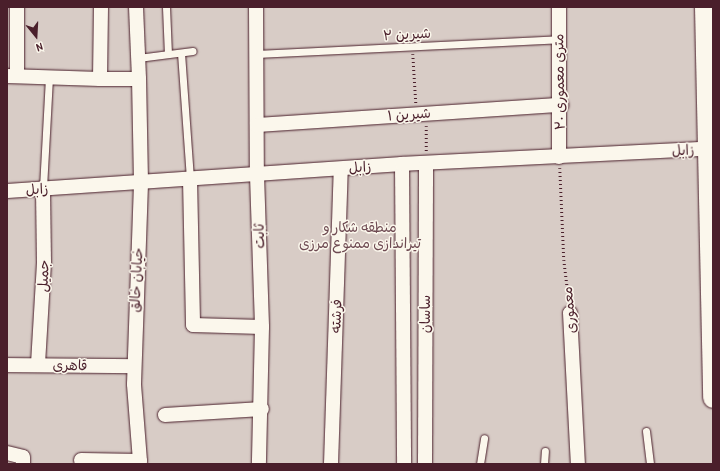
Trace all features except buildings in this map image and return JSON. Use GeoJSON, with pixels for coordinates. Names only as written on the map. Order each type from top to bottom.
{"type":"FeatureCollection","features":[{"type":"Feature","properties":{"kind":"main road"},"geometry":{"type":"LineString","coordinates":[[705,7],[711,149],[713,398]]}},
{"type":"Feature","properties":{"kind":"street"},"geometry":{"type":"LineString","coordinates":[[17,7],[12,76],[139,79]]}},
{"type":"Feature","properties":{"kind":"street"},"geometry":{"type":"LineString","coordinates":[[100,79],[101,7]]}},
{"type":"Feature","properties":{"kind":"street","name":"خیابان خالق"},"geometry":{"type":"LineString","coordinates":[[82,460],[140,463],[134,366],[141,182],[136,7]]}},
{"type":"Feature","properties":{"kind":"street","name":"ثابت"},"geometry":{"type":"LineString","coordinates":[[256,7],[257,175],[262,327],[262,409],[258,464]]}},
{"type":"Feature","properties":{"kind":"street","name":"۲۰ متری معموری"},"geometry":{"type":"LineString","coordinates":[[559,7],[561,105],[560,157]]}},
{"type":"Feature","properties":{"kind":"street","name":"شیرین ۱"},"geometry":{"type":"LineString","coordinates":[[257,125],[561,105]]}},
{"type":"Feature","properties":{"kind":"street","name":"زابل"},"geometry":{"type":"LineString","coordinates":[[7,191],[402,164],[711,149]]}},
{"type":"Feature","properties":{"kind":"street","name":"ساسان"},"geometry":{"type":"LineString","coordinates":[[425,464],[426,163]]}},
{"type":"Feature","properties":{"kind":"street","name":"ساسان"},"geometry":{"type":"LineString","coordinates":[[402,164],[404,464]]}},
{"type":"Feature","properties":{"kind":"street","name":"فرشته"},"geometry":{"type":"LineString","coordinates":[[331,464],[341,169]]}},
{"type":"Feature","properties":{"kind":"street"},"geometry":{"type":"LineString","coordinates":[[190,179],[193,325],[262,327]]}},
{"type":"Feature","properties":{"kind":"street","name":"جمیل"},"geometry":{"type":"LineString","coordinates":[[38,364],[44,262],[43,188]]}},
{"type":"Feature","properties":{"kind":"street","name":"معموری"},"geometry":{"type":"LineString","coordinates":[[570,313],[578,464]]}},
{"type":"Feature","properties":{"kind":"street","name":"قاهری"},"geometry":{"type":"LineString","coordinates":[[7,365],[38,364],[134,366]]}},
{"type":"Feature","properties":{"kind":"street"},"geometry":{"type":"LineString","coordinates":[[165,415],[262,409]]}},
{"type":"Feature","properties":{"kind":"street"},"geometry":{"type":"LineString","coordinates":[[7,453],[24,457],[23,464]]}},
{"type":"Feature","properties":{"kind":"lane"},"geometry":{"type":"LineString","coordinates":[[166,7],[168,54]]}},
{"type":"Feature","properties":{"kind":"lane","name":"شیرین ۲"},"geometry":{"type":"LineString","coordinates":[[256,54],[559,39]]}},
{"type":"Feature","properties":{"kind":"lane"},"geometry":{"type":"LineString","coordinates":[[138,58],[193,51]]}},
{"type":"Feature","properties":{"kind":"lane"},"geometry":{"type":"LineString","coordinates":[[181,53],[190,179]]}},
{"type":"Feature","properties":{"kind":"lane"},"geometry":{"type":"LineString","coordinates":[[43,188],[49,77]]}},
{"type":"Feature","properties":{"kind":"lane"},"geometry":{"type":"LineString","coordinates":[[646,431],[650,464]]}},
{"type":"Feature","properties":{"kind":"lane"},"geometry":{"type":"LineString","coordinates":[[480,464],[484,438]]}},
{"type":"Feature","properties":{"kind":"lane"},"geometry":{"type":"LineString","coordinates":[[544,451],[544,464]]}},
{"type":"Feature","properties":{"kind":"path"},"geometry":{"type":"LineString","coordinates":[[413,46],[426,163]]}},
{"type":"Feature","properties":{"kind":"path","name":"معموری"},"geometry":{"type":"LineString","coordinates":[[560,157],[564,260],[570,313]]}},
{"type":"Feature","properties":{"kind":"green space","name":"منطقه شکار و تیراندازی ممنوع مرزی"},"geometry":{"type":"Polygon","coordinates":[[[7,7],[713,7],[713,464],[7,464],[7,7]]]}}]}
